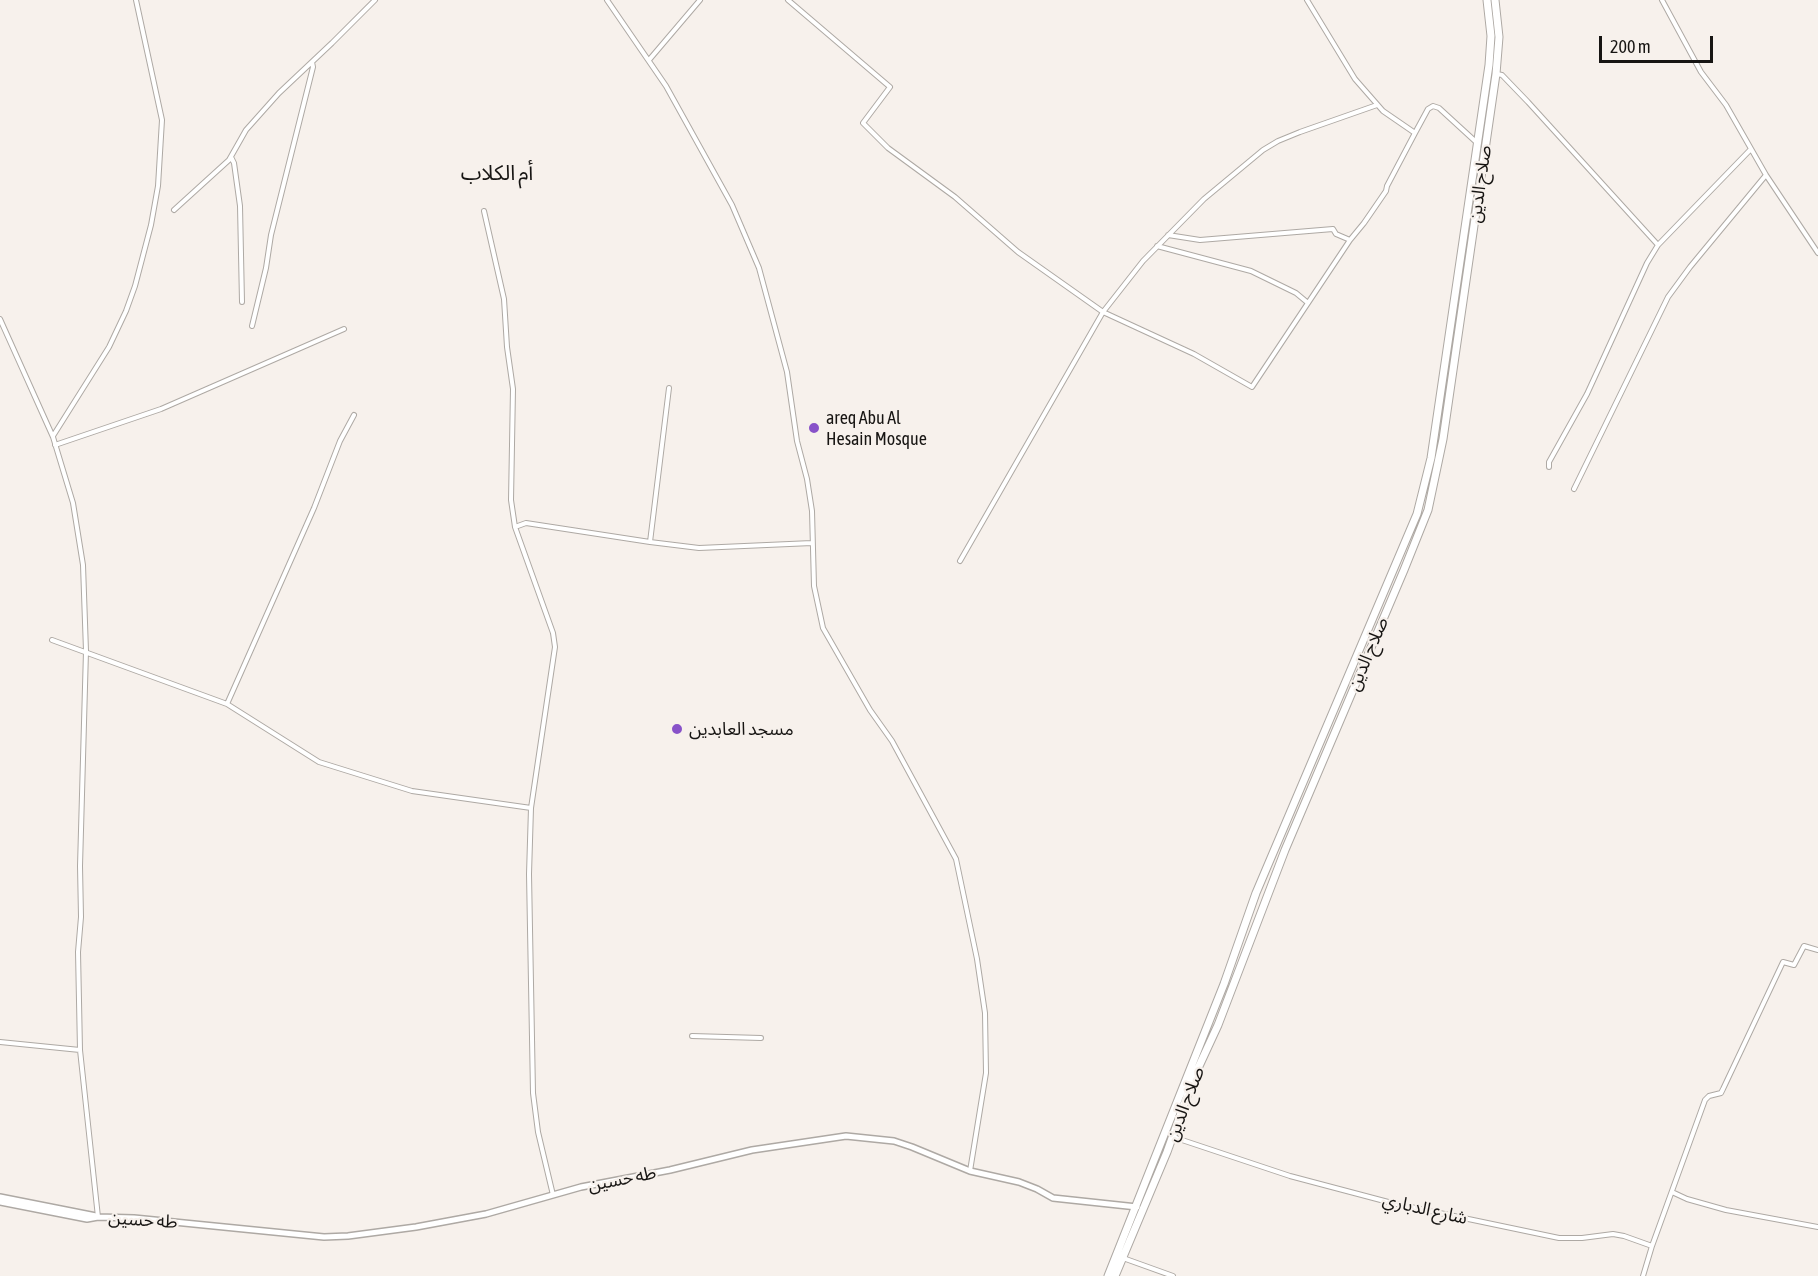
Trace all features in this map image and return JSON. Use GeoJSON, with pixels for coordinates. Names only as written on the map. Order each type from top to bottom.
{"type":"FeatureCollection","features":[{"type":"Feature","properties":{"kind":"highway","name":"صلاح الدين"},"geometry":{"type":"LineString","coordinates":[[1108,1276],[1137,1207],[1284,824],[1418,514],[1431,458],[1491,50],[1487,0]]}},
{"type":"Feature","properties":{"kind":"highway","name":"صلاح الدين"},"geometry":{"type":"LineString","coordinates":[[1115,1276],[1173,1137],[1194,1077],[1212,1038],[1285,850],[1428,510],[1443,439],[1496,74],[1499,37],[1495,0]]}},
{"type":"Feature","properties":{"kind":"highway"},"geometry":{"type":"LineString","coordinates":[[1456,286],[1460,289],[1465,288]]}},
{"type":"Feature","properties":{"kind":"highway"},"geometry":{"type":"LineString","coordinates":[[1204,1034],[1212,1038]]}},
{"type":"Feature","properties":{"kind":"street"},"geometry":{"type":"LineString","coordinates":[[53,437],[109,347],[127,309],[151,225],[158,186],[162,120],[136,0]]}},
{"type":"Feature","properties":{"kind":"street"},"geometry":{"type":"LineString","coordinates":[[174,210],[231,157],[246,130],[279,93],[375,0]]}},
{"type":"Feature","properties":{"kind":"street"},"geometry":{"type":"LineString","coordinates":[[607,0],[672,96],[732,205],[759,268],[787,372],[797,441],[807,479],[812,511],[814,586],[823,628],[870,710],[892,741],[956,859],[977,960],[985,1013],[986,1073],[969,1171]]}},
{"type":"Feature","properties":{"kind":"street"},"geometry":{"type":"LineString","coordinates":[[649,60],[700,0]]}},
{"type":"Feature","properties":{"kind":"street"},"geometry":{"type":"LineString","coordinates":[[788,0],[890,87],[863,123],[888,148],[955,197],[1018,252],[1103,312],[1194,354],[1252,387],[1350,240],[1386,191],[1428,109],[1433,106],[1439,108],[1475,141]]}},
{"type":"Feature","properties":{"kind":"street"},"geometry":{"type":"LineString","coordinates":[[1306,0],[1355,79],[1377,105],[1415,133]]}},
{"type":"Feature","properties":{"kind":"street"},"geometry":{"type":"LineString","coordinates":[[1662,0],[1701,72],[1726,105],[1766,175],[1818,253]]}},
{"type":"Feature","properties":{"kind":"street"},"geometry":{"type":"LineString","coordinates":[[252,326],[257,297],[266,268],[271,235],[313,67],[312,62]]}},
{"type":"Feature","properties":{"kind":"street"},"geometry":{"type":"LineString","coordinates":[[1496,74],[1502,75],[1528,102],[1658,245]]}},
{"type":"Feature","properties":{"kind":"street"},"geometry":{"type":"LineString","coordinates":[[960,561],[1103,312],[1143,261],[1204,199],[1271,145],[1300,132],[1377,105]]}},
{"type":"Feature","properties":{"kind":"street"},"geometry":{"type":"LineString","coordinates":[[1549,467],[1587,394],[1647,263],[1658,245],[1751,149]]}},
{"type":"Feature","properties":{"kind":"street"},"geometry":{"type":"LineString","coordinates":[[231,157],[234,163],[240,206],[242,302]]}},
{"type":"Feature","properties":{"kind":"street"},"geometry":{"type":"LineString","coordinates":[[1574,489],[1668,297],[1766,175]]}},
{"type":"Feature","properties":{"kind":"street"},"geometry":{"type":"LineString","coordinates":[[484,212],[504,299],[513,389],[511,500],[515,527],[553,633],[555,647],[531,808],[529,884],[533,1093],[538,1132],[553,1195]]}},
{"type":"Feature","properties":{"kind":"street"},"geometry":{"type":"LineString","coordinates":[[1168,235],[1200,240],[1333,229],[1336,234],[1350,240]]}},
{"type":"Feature","properties":{"kind":"street"},"geometry":{"type":"LineString","coordinates":[[1157,246],[1251,271],[1296,293],[1308,303]]}},
{"type":"Feature","properties":{"kind":"street"},"geometry":{"type":"LineString","coordinates":[[0,319],[53,437],[78,523],[83,566],[86,651],[80,866],[81,917],[78,952],[80,1050],[98,1217]]}},
{"type":"Feature","properties":{"kind":"street"},"geometry":{"type":"LineString","coordinates":[[55,446],[161,409],[344,329]]}},
{"type":"Feature","properties":{"kind":"street"},"geometry":{"type":"LineString","coordinates":[[650,542],[669,388]]}},
{"type":"Feature","properties":{"kind":"street"},"geometry":{"type":"LineString","coordinates":[[227,704],[314,508],[340,441],[354,415]]}},
{"type":"Feature","properties":{"kind":"street"},"geometry":{"type":"LineString","coordinates":[[515,527],[526,523],[699,548],[812,543]]}},
{"type":"Feature","properties":{"kind":"street"},"geometry":{"type":"LineString","coordinates":[[52,640],[227,704],[319,762],[412,791],[531,808]]}},
{"type":"Feature","properties":{"kind":"street"},"geometry":{"type":"LineString","coordinates":[[1643,1276],[1705,1100],[1723,1089],[1783,962],[1794,965],[1804,946],[1818,950]]}},
{"type":"Feature","properties":{"kind":"street"},"geometry":{"type":"LineString","coordinates":[[692,1036],[761,1038]]}},
{"type":"Feature","properties":{"kind":"street"},"geometry":{"type":"LineString","coordinates":[[0,1042],[80,1050]]}},
{"type":"Feature","properties":{"kind":"street","name":"طه حسين"},"geometry":{"type":"LineString","coordinates":[[2,1200],[98,1217],[134,1218],[342,1237],[486,1214],[581,1187],[670,1170],[752,1150],[846,1136],[894,1142],[912,1147],[969,1171],[1019,1182],[1053,1198],[1137,1207]]}},
{"type":"Feature","properties":{"kind":"street","name":"شارع الدباري"},"geometry":{"type":"LineString","coordinates":[[1173,1137],[1273,1171],[1392,1203],[1553,1237],[1571,1238],[1614,1234],[1652,1246]]}},
{"type":"Feature","properties":{"kind":"street"},"geometry":{"type":"LineString","coordinates":[[1672,1192],[1687,1199],[1725,1210],[1818,1227]]}},
{"type":"Feature","properties":{"kind":"street"},"geometry":{"type":"LineString","coordinates":[[1123,1258],[1173,1276]]}},
{"type":"Feature","properties":{"kind":"place","name":"areq Abu Al Hesain Mosque"},"geometry":{"type":"Point","coordinates":[814,428]}},
{"type":"Feature","properties":{"kind":"place","name":"مسجد العابدين"},"geometry":{"type":"Point","coordinates":[677,729]}},
{"type":"Feature","properties":{"kind":"district","name":"أم الكلاب"},"geometry":{"type":"Point","coordinates":[497,173]}}]}
